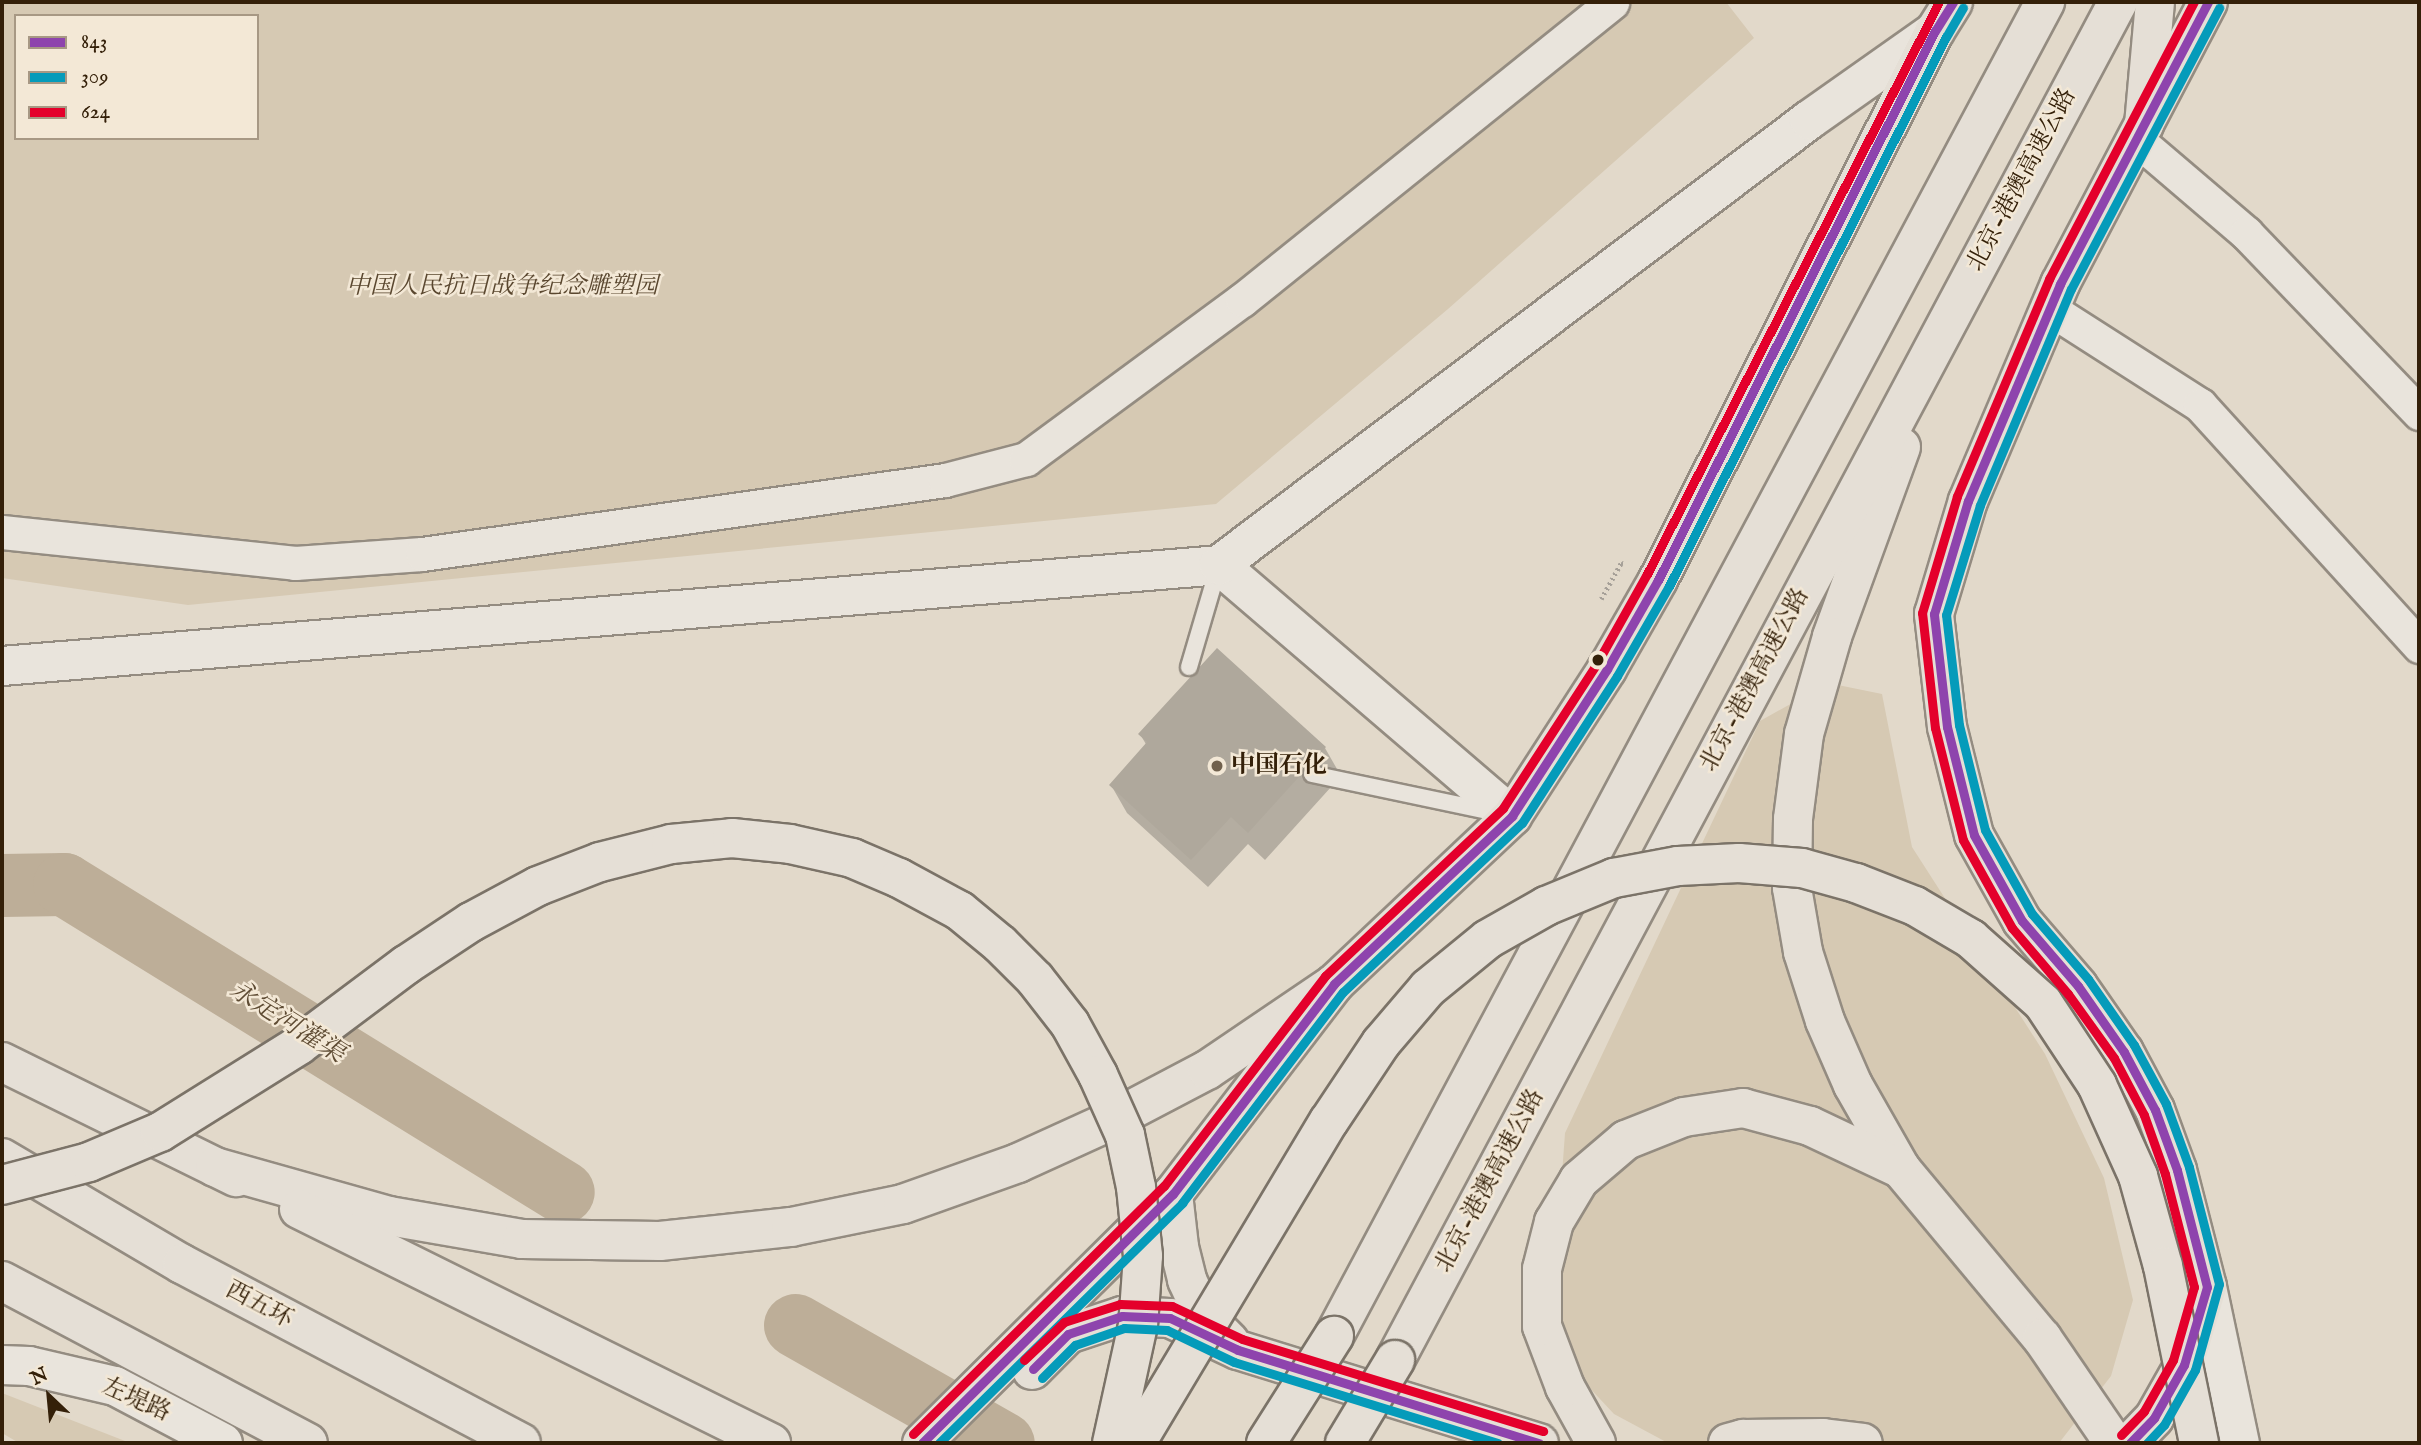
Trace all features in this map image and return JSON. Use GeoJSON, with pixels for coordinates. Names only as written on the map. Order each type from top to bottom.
{"type":"FeatureCollection","features":[{"type":"Feature","properties":{"kind":"highway"},"geometry":{"type":"LineString","coordinates":[[1266,1443],[1334,1336],[2045,2]]}},
{"type":"Feature","properties":{"kind":"highway","name":"北京-港澳高速公路"},"geometry":{"type":"LineString","coordinates":[[1345,1443],[1395,1360],[2118,2]]}},
{"type":"Feature","properties":{"kind":"highway"},"geometry":{"type":"LineString","coordinates":[[2140,132],[2155,2]]}},
{"type":"Feature","properties":{"kind":"highway"},"geometry":{"type":"LineString","coordinates":[[2130,1443],[2154,1418],[2184,1365],[2207,1287],[2177,1170],[2155,1110],[2124,1052],[2078,986],[2022,922],[1974,835],[1947,727],[1934,614],[1968,501],[2050,309],[2208,2]]}},
{"type":"Feature","properties":{"kind":"highway"},"geometry":{"type":"LineString","coordinates":[[959,1443],[1173,1194],[1334,984],[1511,816],[1607,669],[1658,580],[1944,16]]}},
{"type":"Feature","properties":{"kind":"highway"},"geometry":{"type":"LineString","coordinates":[[1952,311],[1832,637],[1804,734],[1793,820],[1791,888],[1803,952],[1825,1021],[1853,1085],[1901,1169],[2042,1338],[2114,1443]]}},
{"type":"Feature","properties":{"kind":"highway"},"geometry":{"type":"LineString","coordinates":[[2,1185],[89,1162],[160,1132],[299,1045],[406,965],[471,922],[538,886],[600,862],[671,845],[733,838],[790,844],[852,858],[960,911],[1000,944],[1035,979],[1070,1024],[1098,1075],[1125,1135],[1136,1187],[1143,1256],[1138,1325],[1112,1443]]}},
{"type":"Feature","properties":{"kind":"highway"},"geometry":{"type":"LineString","coordinates":[[1136,1443],[1329,1121],[1381,1043],[1428,988],[1488,939],[1546,906],[1614,878],[1678,866],[1739,863],[1802,868],[1856,883],[1915,906],[1971,939],[2043,1003],[2097,1085],[2138,1176],[2163,1266],[2199,1443]]}},
{"type":"Feature","properties":{"kind":"highway"},"geometry":{"type":"LineString","coordinates":[[215,1167],[389,1216],[522,1239],[660,1241],[791,1227],[903,1204],[1018,1163],[1108,1122],[1206,1070],[1334,984]]}},
{"type":"Feature","properties":{"kind":"highway"},"geometry":{"type":"LineString","coordinates":[[2,1062],[771,1443]]}},
{"type":"Feature","properties":{"kind":"highway"},"geometry":{"type":"LineString","coordinates":[[1597,1443],[1564,1387],[1542,1326],[1542,1269],[1555,1222],[1579,1180],[1626,1140],[1684,1117],[1743,1108],[1810,1126],[1901,1169]]}},
{"type":"Feature","properties":{"kind":"highway","name":"西五环"},"geometry":{"type":"LineString","coordinates":[[2,1158],[183,1264],[521,1443]]}},
{"type":"Feature","properties":{"kind":"highway"},"geometry":{"type":"LineString","coordinates":[[1173,1194],[1179,1247],[1187,1280],[1203,1315],[1238,1350]]}},
{"type":"Feature","properties":{"kind":"highway"},"geometry":{"type":"LineString","coordinates":[[2,1281],[308,1443]]}},
{"type":"Feature","properties":{"kind":"highway"},"geometry":{"type":"LineString","coordinates":[[922,1443],[1059,1325],[1122,1316],[1170,1318],[1238,1350],[1539,1443]]}},
{"type":"Feature","properties":{"kind":"highway"},"geometry":{"type":"LineString","coordinates":[[1728,1443],[1743,1439],[1810,1438],[1863,1443]]}},
{"type":"Feature","properties":{"kind":"street"},"geometry":{"type":"LineString","coordinates":[[2,532],[295,563],[422,554],[945,480],[1026,458],[1242,300],[1612,2]]}},
{"type":"Feature","properties":{"kind":"street"},"geometry":{"type":"LineString","coordinates":[[2,666],[1219,565],[1944,16]]}},
{"type":"Feature","properties":{"kind":"street"},"geometry":{"type":"LineString","coordinates":[[2140,132],[2246,233],[2419,413]]}},
{"type":"Feature","properties":{"kind":"street"},"geometry":{"type":"LineString","coordinates":[[2050,309],[2200,405],[2419,646]]}},
{"type":"Feature","properties":{"kind":"street"},"geometry":{"type":"LineString","coordinates":[[1219,565],[1511,816]]}},
{"type":"Feature","properties":{"kind":"street"},"geometry":{"type":"LineString","coordinates":[[2207,1287],[2240,1443]]}},
{"type":"Feature","properties":{"kind":"street","name":"左堤路"},"geometry":{"type":"LineString","coordinates":[[2,1365],[29,1366],[115,1386],[223,1443]]}},
{"type":"Feature","properties":{"kind":"lane"},"geometry":{"type":"LineString","coordinates":[[1189,667],[1219,565]]}},
{"type":"Feature","properties":{"kind":"lane"},"geometry":{"type":"LineString","coordinates":[[1312,774],[1511,816]]}},
{"type":"Feature","properties":{"kind":"green space","name":"中国人民抗日战争纪念雕塑园"},"geometry":{"type":"Polygon","coordinates":[[[2,2],[1726,2],[1754,38],[1448,309],[1216,504],[188,605],[2,578],[2,2]]]}},
{"type":"Feature","properties":{"kind":"green space"},"geometry":{"type":"Polygon","coordinates":[[[1828,683],[1882,694],[1912,847],[2045,1054],[2104,1178],[2133,1300],[2111,1376],[2059,1443],[1668,1443],[1614,1414],[1572,1369],[1553,1298],[1565,1133],[1760,721],[1828,683]]]}},
{"type":"Feature","properties":{"kind":"green space"},"geometry":{"type":"Polygon","coordinates":[[[2,1393],[129,1443],[19,1443],[2,1433],[2,1393]]]}},
{"type":"Feature","properties":{"kind":"building","name":"中国石化"},"geometry":{"type":"Polygon","coordinates":[[[1217,648],[1326,747],[1248,833],[1231,817],[1191,860],[1109,785],[1147,742],[1138,734],[1217,648]]]}},
{"type":"Feature","properties":{"kind":"waterway","name":"永定河灌渠"},"geometry":{"type":"LineString","coordinates":[[2,885],[64,884],[563,1192]]}},
{"type":"Feature","properties":{"kind":"waterway","name":"永定河灌渠"},"geometry":{"type":"LineString","coordinates":[[795,1325],[1003,1443]]}},
{"type":"Feature","properties":{"kind":"transit line","name":"624"},"geometry":{"type":"LineString","coordinates":[[913,1434],[1164,1186],[1325,976],[1503,808],[1597,663],[1647,574],[1939,2]]}},
{"type":"Feature","properties":{"kind":"transit line","name":"843"},"geometry":{"type":"LineString","coordinates":[[922,1443],[1173,1194],[1334,984],[1512,816],[1607,669],[1658,580],[1935,31],[1953,2]]}},
{"type":"Feature","properties":{"kind":"transit line","name":"624"},"geometry":{"type":"LineString","coordinates":[[2121,1435],[2144,1411],[2173,1360],[2194,1287],[2165,1174],[2144,1115],[2114,1058],[2068,994],[2012,928],[1963,840],[1935,728],[1922,613],[1957,496],[2049,279],[2194,2]]}},
{"type":"Feature","properties":{"kind":"transit line","name":"843"},"geometry":{"type":"LineString","coordinates":[[2130,1443],[2154,1418],[2184,1365],[2207,1287],[2177,1170],[2155,1110],[2124,1052],[2078,986],[2022,921],[1974,835],[1947,727],[1934,614],[1968,501],[2060,284],[2208,2]]}},
{"type":"Feature","properties":{"kind":"transit line","name":"309"},"geometry":{"type":"LineString","coordinates":[[939,1443],[1182,1203],[1343,992],[1522,823],[1617,676],[1669,586],[1963,8]]}},
{"type":"Feature","properties":{"kind":"transit line","name":"309"},"geometry":{"type":"LineString","coordinates":[[2147,1443],[2164,1425],[2195,1370],[2219,1284],[2189,1167],[2166,1104],[2134,1045],[2088,979],[2032,914],[1985,830],[1959,725],[1946,615],[1980,505],[2071,289],[2219,8]]}},
{"type":"Feature","properties":{"kind":"transit line","name":"624"},"geometry":{"type":"LineString","coordinates":[[1024,1360],[1064,1322],[1120,1304],[1172,1306],[1242,1339],[1543,1431]]}},
{"type":"Feature","properties":{"kind":"transit line","name":"843"},"geometry":{"type":"LineString","coordinates":[[1033,1369],[1068,1334],[1122,1316],[1170,1318],[1238,1350],[1539,1443]]}},
{"type":"Feature","properties":{"kind":"transit line","name":"309"},"geometry":{"type":"LineString","coordinates":[[1042,1378],[1075,1345],[1124,1328],[1167,1330],[1234,1362],[1498,1443]]}},
{"type":"Feature","properties":{"kind":"place","name":"中国石化"},"geometry":{"type":"Point","coordinates":[1217,766]}}]}
